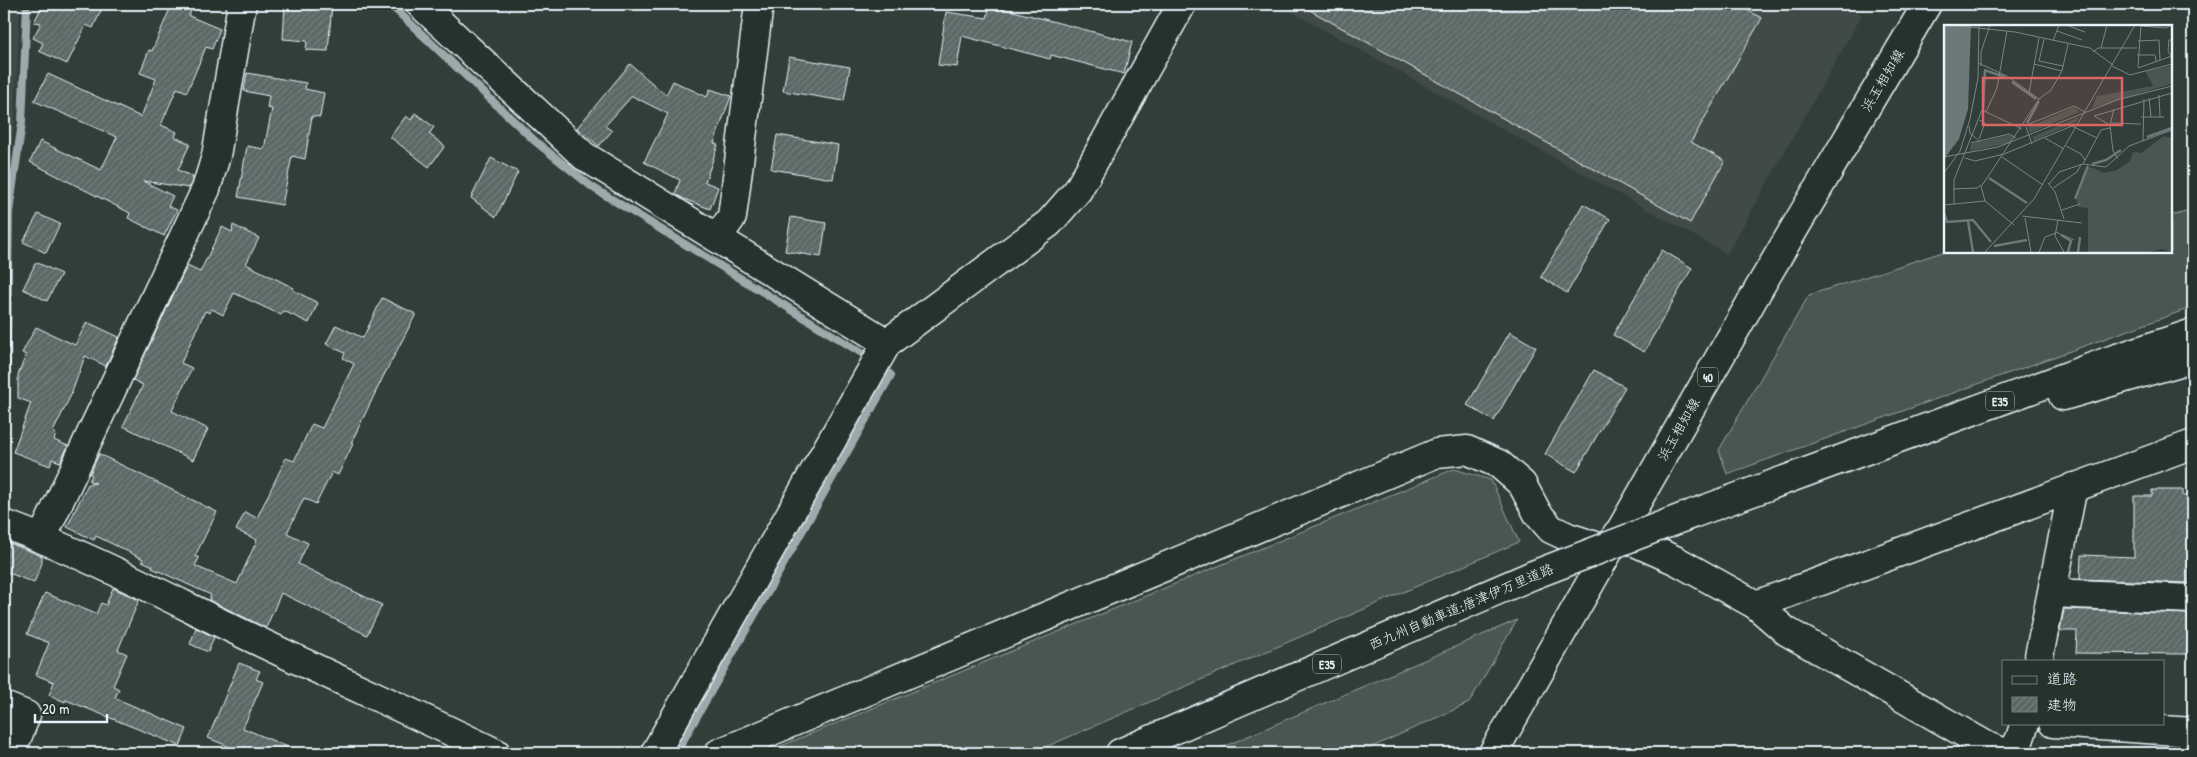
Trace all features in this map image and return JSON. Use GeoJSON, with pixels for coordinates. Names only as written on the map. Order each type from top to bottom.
{"type":"FeatureCollection","features":[{"type":"Feature","properties":{"kind":"main road"},"geometry":{"type":"LineString","coordinates":[[42,538],[206,189],[216,156],[242,4]]}},
{"type":"Feature","properties":{"kind":"main road"},"geometry":{"type":"LineString","coordinates":[[420,4],[584,156],[717,238],[885,346]]}},
{"type":"Feature","properties":{"kind":"main road"},"geometry":{"type":"LineString","coordinates":[[717,238],[732,217],[759,4]]}},
{"type":"Feature","properties":{"kind":"main road"},"geometry":{"type":"LineString","coordinates":[[655,753],[885,346],[1048,223],[1078,190],[1182,4]]}},
{"type":"Feature","properties":{"kind":"main road","name":"浜玉相知線"},"geometry":{"type":"LineString","coordinates":[[1493,753],[1613,542],[1927,4]]}},
{"type":"Feature","properties":{"kind":"main road","name":"西九州自動車道;唐津伊万里道路"},"geometry":{"type":"LineString","coordinates":[[1120,753],[1533,574],[2114,359],[2193,333]]}},
{"type":"Feature","properties":{"kind":"main road","name":"西九州自動車道;唐津伊万里道路"},"geometry":{"type":"LineString","coordinates":[[1808,472],[2193,358]]}},
{"type":"Feature","properties":{"kind":"main road"},"geometry":{"type":"LineString","coordinates":[[1756,604],[2193,444]]}},
{"type":"Feature","properties":{"kind":"main road"},"geometry":{"type":"LineString","coordinates":[[719,753],[1438,453],[1467,450],[1499,464],[1522,484],[1538,514],[1551,529],[1568,537],[1613,542],[1677,561],[1756,604],[1786,631],[1987,746],[2005,753]]}},
{"type":"Feature","properties":{"kind":"main road"},"geometry":{"type":"LineString","coordinates":[[2038,660],[2073,487]]}},
{"type":"Feature","properties":{"kind":"main road"},"geometry":{"type":"LineString","coordinates":[[4,524],[42,538],[496,753]]}},
{"type":"Feature","properties":{"kind":"main road"},"geometry":{"type":"LineString","coordinates":[[2052,593],[2193,599]]}},
{"type":"Feature","properties":{"kind":"main road"},"geometry":{"type":"LineString","coordinates":[[4,706],[26,715],[11,753]]}},
{"type":"Feature","properties":{"kind":"main road"},"geometry":{"type":"LineString","coordinates":[[2011,753],[2025,724]]}},
{"type":"Feature","properties":{"kind":"main road"},"geometry":{"type":"LineString","coordinates":[[2069,724],[2193,732]]}},
{"type":"Feature","properties":{"kind":"shaded area"},"geometry":{"type":"Polygon","coordinates":[[[4,4],[20,4],[15,120],[4,203],[4,4]]]}},
{"type":"Feature","properties":{"kind":"shaded area"},"geometry":{"type":"Polygon","coordinates":[[[1278,4],[1843,4],[1862,15],[1727,254],[1278,4]]]}},
{"type":"Feature","properties":{"kind":"shaded area"},"geometry":{"type":"Polygon","coordinates":[[[2193,210],[2193,307],[1727,474],[1719,450],[1809,295],[1944,252],[2172,252],[2172,214],[2175,215],[2193,210]]]}},
{"type":"Feature","properties":{"kind":"shaded area"},"geometry":{"type":"Polygon","coordinates":[[[1454,469],[1491,480],[1519,542],[1032,753],[764,753],[1454,469]]]}},
{"type":"Feature","properties":{"kind":"shaded area"},"geometry":{"type":"Polygon","coordinates":[[[1517,620],[1469,703],[1359,753],[1209,753],[1517,620]]]}},
{"type":"Feature","properties":{"kind":"building"},"geometry":{"type":"Polygon","coordinates":[[[43,4],[104,4],[93,28],[86,25],[67,64],[39,51],[43,43],[33,38],[41,23],[34,22],[43,4]]]}},
{"type":"Feature","properties":{"kind":"building"},"geometry":{"type":"Polygon","coordinates":[[[172,4],[194,4],[189,16],[220,29],[212,49],[206,47],[187,92],[177,88],[161,125],[177,132],[175,137],[190,144],[178,170],[193,177],[189,188],[143,181],[173,196],[168,206],[177,210],[164,236],[128,218],[130,213],[30,162],[40,141],[101,170],[117,137],[34,101],[48,74],[141,117],[156,79],[140,73],[149,50],[152,51],[172,4]]]}},
{"type":"Feature","properties":{"kind":"building"},"geometry":{"type":"Polygon","coordinates":[[[285,4],[332,4],[328,51],[306,50],[307,41],[283,39],[285,4]]]}},
{"type":"Feature","properties":{"kind":"building"},"geometry":{"type":"Polygon","coordinates":[[[1299,4],[1736,4],[1762,18],[1691,142],[1725,161],[1690,223],[1299,4]]]}},
{"type":"Feature","properties":{"kind":"building"},"geometry":{"type":"Polygon","coordinates":[[[990,5],[1132,42],[1124,74],[1051,55],[1050,59],[962,36],[957,67],[938,65],[946,12],[987,18],[990,5]]]}},
{"type":"Feature","properties":{"kind":"building"},"geometry":{"type":"Polygon","coordinates":[[[789,57],[850,67],[844,101],[783,91],[789,57]]]}},
{"type":"Feature","properties":{"kind":"building"},"geometry":{"type":"Polygon","coordinates":[[[630,64],[666,95],[673,81],[707,97],[710,89],[731,96],[714,143],[718,145],[705,182],[718,187],[710,209],[675,194],[680,180],[644,162],[668,114],[632,96],[605,126],[612,131],[599,146],[577,128],[630,64]]]}},
{"type":"Feature","properties":{"kind":"building"},"geometry":{"type":"Polygon","coordinates":[[[247,73],[306,83],[305,89],[324,93],[320,117],[312,116],[305,159],[292,156],[282,205],[238,197],[247,146],[264,149],[272,109],[267,108],[269,96],[244,91],[247,73]]]}},
{"type":"Feature","properties":{"kind":"building"},"geometry":{"type":"Polygon","coordinates":[[[415,113],[434,127],[429,134],[445,146],[429,167],[390,137],[406,116],[411,120],[415,113]]]}},
{"type":"Feature","properties":{"kind":"building"},"geometry":{"type":"Polygon","coordinates":[[[777,135],[838,145],[833,179],[771,169],[777,135]]]}},
{"type":"Feature","properties":{"kind":"building"},"geometry":{"type":"Polygon","coordinates":[[[491,158],[518,172],[496,217],[471,198],[491,158]]]}},
{"type":"Feature","properties":{"kind":"building"},"geometry":{"type":"Polygon","coordinates":[[[1583,204],[1610,219],[1567,293],[1541,277],[1583,204]]]}},
{"type":"Feature","properties":{"kind":"building"},"geometry":{"type":"Polygon","coordinates":[[[38,214],[60,224],[46,253],[23,242],[38,214]]]}},
{"type":"Feature","properties":{"kind":"building"},"geometry":{"type":"Polygon","coordinates":[[[791,217],[826,223],[821,257],[785,251],[791,217]]]}},
{"type":"Feature","properties":{"kind":"building"},"geometry":{"type":"Polygon","coordinates":[[[233,225],[259,238],[246,264],[294,288],[293,290],[318,303],[309,323],[284,311],[281,315],[234,293],[223,315],[212,309],[210,313],[205,311],[181,363],[192,368],[172,411],[208,429],[193,460],[123,426],[143,385],[133,380],[187,266],[200,272],[222,227],[232,232],[233,225]]]}},
{"type":"Feature","properties":{"kind":"building"},"geometry":{"type":"Polygon","coordinates":[[[1662,250],[1692,268],[1644,352],[1613,335],[1662,250]]]}},
{"type":"Feature","properties":{"kind":"building"},"geometry":{"type":"Polygon","coordinates":[[[36,262],[61,274],[47,301],[23,289],[36,262]]]}},
{"type":"Feature","properties":{"kind":"building"},"geometry":{"type":"Polygon","coordinates":[[[382,298],[416,314],[351,443],[353,444],[338,475],[332,472],[316,504],[304,498],[287,533],[308,543],[298,564],[382,605],[367,635],[281,593],[266,628],[209,600],[211,595],[152,568],[153,566],[142,561],[143,559],[96,536],[94,540],[67,527],[88,484],[96,483],[89,481],[99,454],[217,512],[195,556],[199,558],[195,566],[237,584],[257,540],[236,530],[245,512],[257,518],[286,458],[294,461],[312,424],[322,428],[354,364],[343,358],[345,353],[326,344],[336,325],[363,338],[382,298]]]}},
{"type":"Feature","properties":{"kind":"building"},"geometry":{"type":"Polygon","coordinates":[[[87,322],[119,337],[106,366],[85,356],[71,395],[53,432],[56,434],[54,440],[68,446],[60,462],[52,459],[50,466],[13,452],[31,403],[18,398],[18,375],[26,355],[22,353],[36,327],[75,345],[87,322]]]}},
{"type":"Feature","properties":{"kind":"building"},"geometry":{"type":"Polygon","coordinates":[[[1510,332],[1536,347],[1494,421],[1467,405],[1510,332]]]}},
{"type":"Feature","properties":{"kind":"building"},"geometry":{"type":"Polygon","coordinates":[[[1594,370],[1625,387],[1576,472],[1545,454],[1594,370]]]}},
{"type":"Feature","properties":{"kind":"building"},"geometry":{"type":"Polygon","coordinates":[[[2152,490],[2183,490],[2183,496],[2193,496],[2193,544],[2189,544],[2189,583],[2080,579],[2081,555],[2134,557],[2134,496],[2152,496],[2152,490]]]}},
{"type":"Feature","properties":{"kind":"building"},"geometry":{"type":"Polygon","coordinates":[[[4,541],[42,556],[42,563],[34,583],[4,571],[4,541]]]}},
{"type":"Feature","properties":{"kind":"building"},"geometry":{"type":"Polygon","coordinates":[[[113,588],[139,600],[118,650],[127,654],[113,686],[119,689],[115,698],[187,729],[180,746],[66,700],[65,702],[49,695],[54,682],[36,675],[49,643],[27,634],[45,593],[96,614],[101,603],[106,605],[113,588]]]}},
{"type":"Feature","properties":{"kind":"building"},"geometry":{"type":"Polygon","coordinates":[[[2064,609],[2188,614],[2187,654],[2076,653],[2077,631],[2060,631],[2064,609]]]}},
{"type":"Feature","properties":{"kind":"building"},"geometry":{"type":"Polygon","coordinates":[[[196,628],[214,637],[208,652],[190,644],[196,628]]]}},
{"type":"Feature","properties":{"kind":"building"},"geometry":{"type":"Polygon","coordinates":[[[239,663],[260,671],[256,679],[263,682],[243,728],[302,753],[224,753],[228,746],[208,738],[239,663]]]}},
{"type":"Feature","properties":{"kind":"waterway"},"geometry":{"type":"LineString","coordinates":[[4,418],[6,404],[9,212],[22,123],[27,4]]}},
{"type":"Feature","properties":{"kind":"waterway"},"geometry":{"type":"LineString","coordinates":[[384,4],[395,9],[536,142],[592,187],[870,358],[891,375],[676,753]]}}]}
